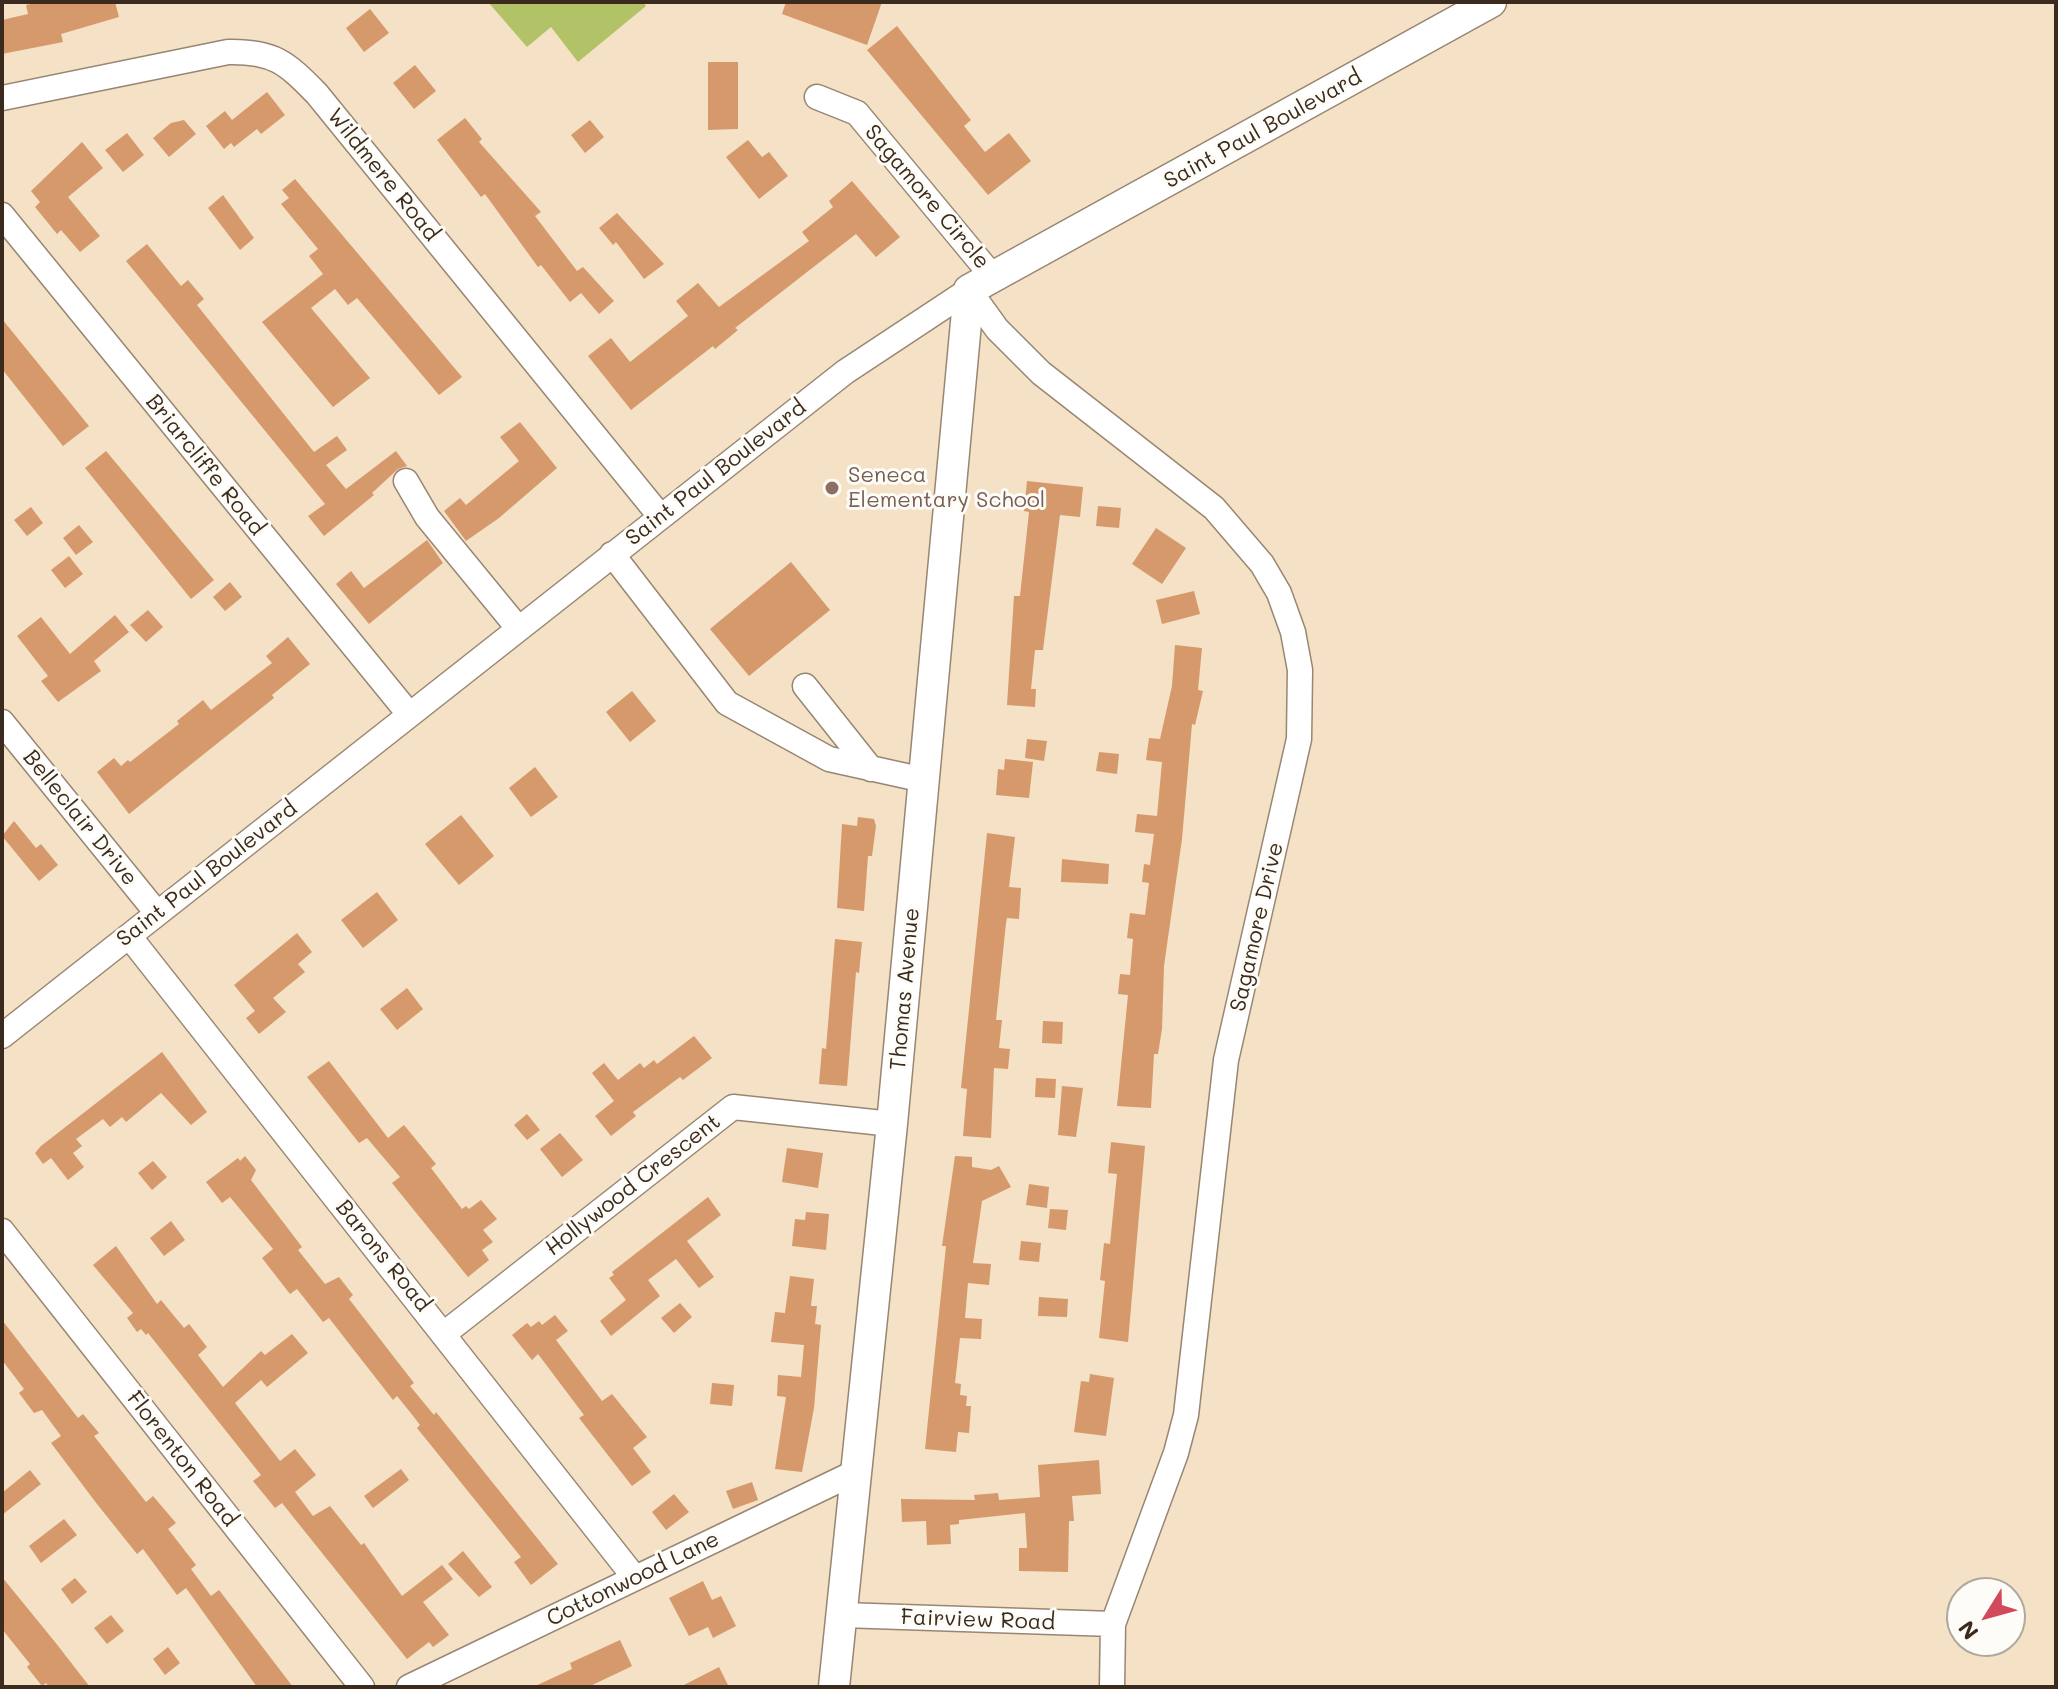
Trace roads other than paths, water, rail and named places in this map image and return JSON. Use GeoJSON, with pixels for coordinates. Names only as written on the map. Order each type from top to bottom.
{"type":"FeatureCollection","features":[{"type":"Feature","properties":{"kind":"main road","name":"Saint Paul Boulevard"},"geometry":{"type":"LineString","coordinates":[[981,284],[1491,2]]}},
{"type":"Feature","properties":{"kind":"main road","name":"Thomas Avenue"},"geometry":{"type":"LineString","coordinates":[[834,1687],[858,1471],[924,780],[981,284]]}},
{"type":"Feature","properties":{"kind":"street","name":"Wildmere Road"},"geometry":{"type":"LineString","coordinates":[[2,98],[228,52],[259,51],[289,65],[317,94],[660,516]]}},
{"type":"Feature","properties":{"kind":"street","name":"Sagamore Circle"},"geometry":{"type":"LineString","coordinates":[[817,97],[857,113],[981,284]]}},
{"type":"Feature","properties":{"kind":"street","name":"Briarcliffe Road"},"geometry":{"type":"LineString","coordinates":[[2,215],[409,714]]}},
{"type":"Feature","properties":{"kind":"street","name":"Saint Paul Boulevard"},"geometry":{"type":"LineString","coordinates":[[2,1036],[858,362],[981,284]]}},
{"type":"Feature","properties":{"kind":"street","name":"Sagamore Drive"},"geometry":{"type":"LineString","coordinates":[[981,284],[997,329],[1041,373],[1191,487],[1238,533],[1279,593],[1293,632],[1300,670],[1302,704],[1293,770],[1226,1060],[1186,1415],[1176,1453],[1113,1624],[1112,1687]]}},
{"type":"Feature","properties":{"kind":"street"},"geometry":{"type":"LineString","coordinates":[[406,481],[427,517],[518,628]]}},
{"type":"Feature","properties":{"kind":"street"},"geometry":{"type":"LineString","coordinates":[[612,554],[727,703],[829,759],[924,780]]}},
{"type":"Feature","properties":{"kind":"street"},"geometry":{"type":"LineString","coordinates":[[805,686],[871,769]]}},
{"type":"Feature","properties":{"kind":"street","name":"Belleclair Drive"},"geometry":{"type":"LineString","coordinates":[[2,722],[157,913]]}},
{"type":"Feature","properties":{"kind":"street","name":"Barons Road"},"geometry":{"type":"LineString","coordinates":[[129,936],[445,1333],[635,1578]]}},
{"type":"Feature","properties":{"kind":"street","name":"Hollywood Crescent"},"geometry":{"type":"LineString","coordinates":[[445,1333],[733,1107],[892,1124]]}},
{"type":"Feature","properties":{"kind":"street","name":"Florenton Road"},"geometry":{"type":"LineString","coordinates":[[2,1231],[362,1687]]}},
{"type":"Feature","properties":{"kind":"street","name":"Cottonwood Lane"},"geometry":{"type":"LineString","coordinates":[[409,1687],[858,1471]]}},
{"type":"Feature","properties":{"kind":"street","name":"Fairview Road"},"geometry":{"type":"LineString","coordinates":[[842,1615],[1113,1624]]}},
{"type":"Feature","properties":{"kind":"place","name":"Seneca Elementary School"},"geometry":{"type":"Point","coordinates":[832,488]}}]}
